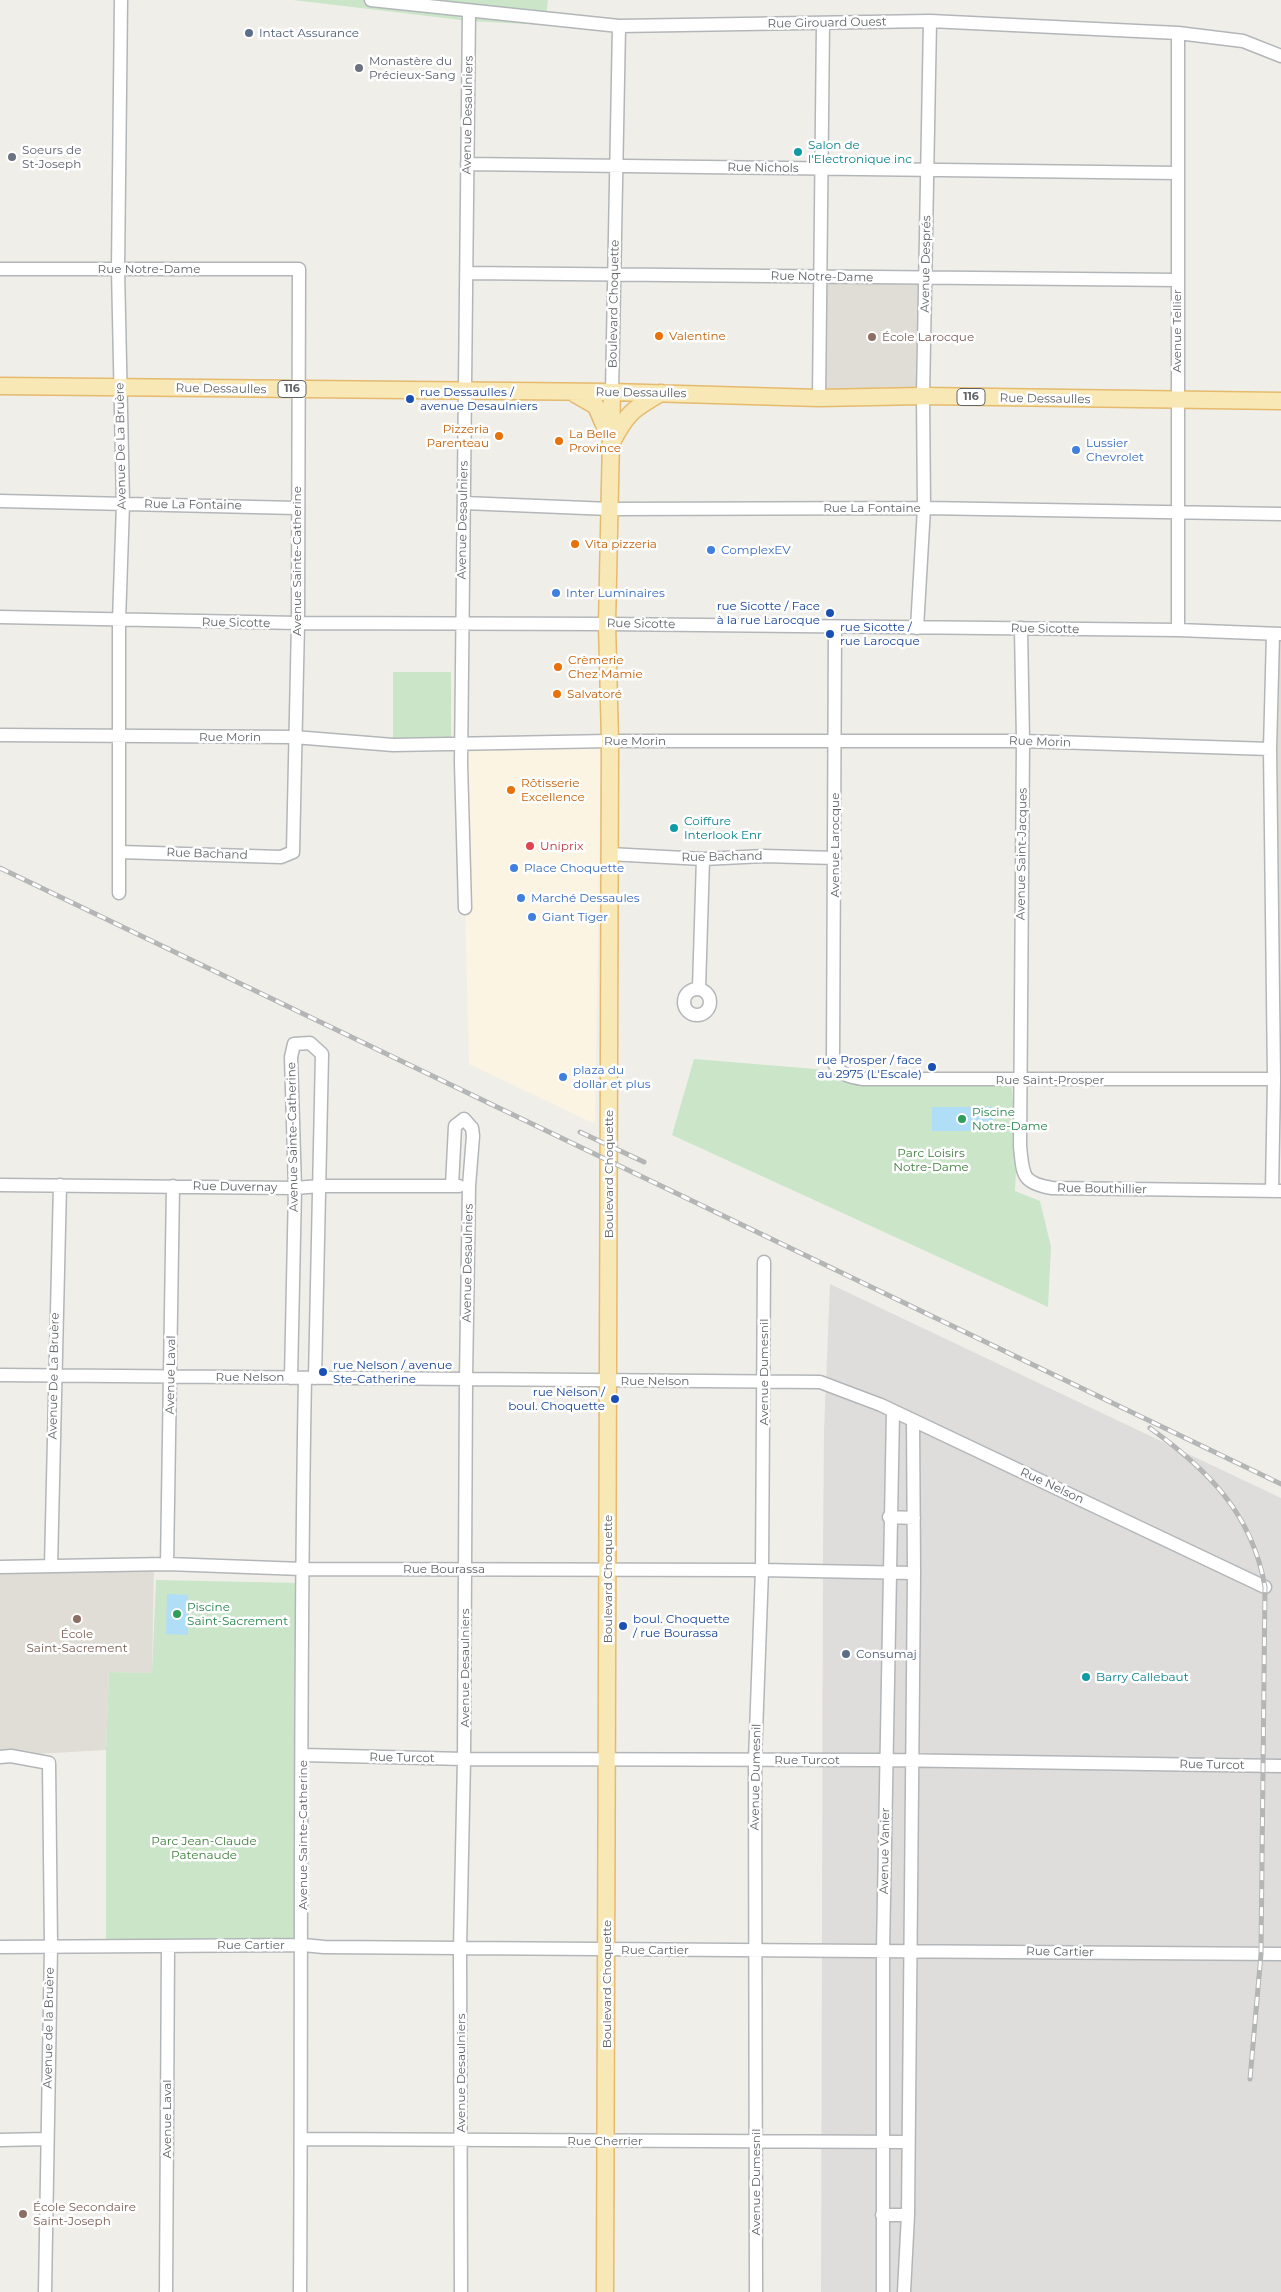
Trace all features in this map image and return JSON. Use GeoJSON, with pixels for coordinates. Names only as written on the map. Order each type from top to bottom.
{"type":"FeatureCollection","features":[{"type":"Feature","properties":{"kind":"main road","name":"Rue Dessaulles"},"geometry":{"type":"LineString","coordinates":[[0,386],[612,392],[819,398],[923,396],[1281,401]]}},
{"type":"Feature","properties":{"kind":"main road"},"geometry":{"type":"LineString","coordinates":[[566,392],[580,396],[596,406],[611,444]]}},
{"type":"Feature","properties":{"kind":"main road","name":"Boulevard Choquette"},"geometry":{"type":"LineString","coordinates":[[605,2292],[610,741],[607,624],[612,392]]}},
{"type":"Feature","properties":{"kind":"main road"},"geometry":{"type":"LineString","coordinates":[[611,444],[622,424],[635,408],[661,393]]}},
{"type":"Feature","properties":{"kind":"street","name":"Avenue De La Bruère"},"geometry":{"type":"LineString","coordinates":[[119,892],[118,621],[123,504],[118,269],[121,0]]}},
{"type":"Feature","properties":{"kind":"street","name":"Rue Girouard Ouest"},"geometry":{"type":"LineString","coordinates":[[371,0],[619,26],[930,21],[1178,33],[1242,41],[1281,56]]}},
{"type":"Feature","properties":{"kind":"street","name":"Avenue Desaulniers"},"geometry":{"type":"LineString","coordinates":[[464,908],[461,745],[469,11]]}},
{"type":"Feature","properties":{"kind":"street","name":"Avenue Després"},"geometry":{"type":"LineString","coordinates":[[917,628],[924,508],[923,396],[930,21]]}},
{"type":"Feature","properties":{"kind":"street"},"geometry":{"type":"LineString","coordinates":[[819,398],[823,24]]}},
{"type":"Feature","properties":{"kind":"street","name":"Boulevard Choquette"},"geometry":{"type":"LineString","coordinates":[[612,392],[619,26]]}},
{"type":"Feature","properties":{"kind":"street","name":"Avenue Tellier"},"geometry":{"type":"LineString","coordinates":[[1178,33],[1178,630]]}},
{"type":"Feature","properties":{"kind":"street","name":"Rue Nichols"},"geometry":{"type":"LineString","coordinates":[[467,164],[1178,173]]}},
{"type":"Feature","properties":{"kind":"street","name":"Rue Notre-Dame"},"geometry":{"type":"LineString","coordinates":[[0,269],[299,269]]}},
{"type":"Feature","properties":{"kind":"street","name":"Avenue Sainte-Catherine"},"geometry":{"type":"LineString","coordinates":[[294,852],[294,737],[298,624],[296,508],[299,389],[299,269]]}},
{"type":"Feature","properties":{"kind":"street","name":"Rue Notre-Dame"},"geometry":{"type":"LineString","coordinates":[[466,273],[1178,280]]}},
{"type":"Feature","properties":{"kind":"street","name":"Rue La Fontaine"},"geometry":{"type":"LineString","coordinates":[[0,501],[296,508]]}},
{"type":"Feature","properties":{"kind":"street","name":"Rue La Fontaine"},"geometry":{"type":"LineString","coordinates":[[464,503],[610,509],[924,508],[1281,514]]}},
{"type":"Feature","properties":{"kind":"street","name":"Rue Sicotte"},"geometry":{"type":"LineString","coordinates":[[0,617],[298,624],[607,624],[1021,628],[1178,630],[1277,634]]}},
{"type":"Feature","properties":{"kind":"street","name":"Avenue Larocque"},"geometry":{"type":"LineString","coordinates":[[834,1062],[835,627]]}},
{"type":"Feature","properties":{"kind":"street","name":"Avenue Saint-Jacques"},"geometry":{"type":"LineString","coordinates":[[1020,1080],[1023,741],[1021,628]]}},
{"type":"Feature","properties":{"kind":"street"},"geometry":{"type":"LineString","coordinates":[[1277,634],[1270,749],[1277,1191]]}},
{"type":"Feature","properties":{"kind":"street","name":"Rue Morin"},"geometry":{"type":"LineString","coordinates":[[0,735],[294,737],[393,745],[610,741],[1023,741],[1270,749]]}},
{"type":"Feature","properties":{"kind":"street","name":"Rue Bachand"},"geometry":{"type":"LineString","coordinates":[[120,852],[281,857],[294,852]]}},
{"type":"Feature","properties":{"kind":"street","name":"Rue Bachand"},"geometry":{"type":"LineString","coordinates":[[609,854],[703,859],[764,856],[835,858]]}},
{"type":"Feature","properties":{"kind":"street"},"geometry":{"type":"LineString","coordinates":[[699,988],[703,859]]}},
{"type":"Feature","properties":{"kind":"street","name":"Avenue Sainte-Catherine"},"geometry":{"type":"LineString","coordinates":[[291,1378],[294,1188],[291,1057],[294,1044],[310,1042],[322,1054],[320,1186],[302,1569],[303,1945],[300,2292]]}},
{"type":"Feature","properties":{"kind":"street","name":"Rue Saint-Prosper"},"geometry":{"type":"LineString","coordinates":[[834,1062],[846,1076],[863,1079],[1274,1079]]}},
{"type":"Feature","properties":{"kind":"street","name":"Rue Bouthillier"},"geometry":{"type":"LineString","coordinates":[[1020,1080],[1020,1146],[1023,1175],[1034,1185],[1052,1188],[1277,1191]]}},
{"type":"Feature","properties":{"kind":"street","name":"Avenue Desaulniers"},"geometry":{"type":"LineString","coordinates":[[452,1186],[455,1126],[464,1119],[472,1128],[473,1136],[469,1186],[464,1759],[460,1948],[461,2292]]}},
{"type":"Feature","properties":{"kind":"street","name":"Rue Duvernay"},"geometry":{"type":"LineString","coordinates":[[0,1185],[294,1188],[320,1186],[469,1186]]}},
{"type":"Feature","properties":{"kind":"street","name":"Avenue De La Bruère"},"geometry":{"type":"LineString","coordinates":[[50,1566],[60,1185]]}},
{"type":"Feature","properties":{"kind":"street","name":"Avenue Laval"},"geometry":{"type":"LineString","coordinates":[[167,1564],[173,1186]]}},
{"type":"Feature","properties":{"kind":"street","name":"Avenue Dumesnil"},"geometry":{"type":"LineString","coordinates":[[756,2292],[755,1760],[762,1570],[764,1262]]}},
{"type":"Feature","properties":{"kind":"street","name":"Rue Nelson"},"geometry":{"type":"LineString","coordinates":[[0,1376],[820,1382],[893,1411],[1265,1587]]}},
{"type":"Feature","properties":{"kind":"street","name":"Avenue Vanier"},"geometry":{"type":"LineString","coordinates":[[883,2292],[882,2142],[886,1760],[889,1517],[893,1411]]}},
{"type":"Feature","properties":{"kind":"street","name":"Avenue Vanier"},"geometry":{"type":"LineString","coordinates":[[904,2292],[908,2215],[914,1573],[912,1420]]}},
{"type":"Feature","properties":{"kind":"street"},"geometry":{"type":"LineString","coordinates":[[889,1517],[914,1518]]}},
{"type":"Feature","properties":{"kind":"street","name":"Rue Bourassa"},"geometry":{"type":"LineString","coordinates":[[0,1567],[167,1564],[302,1569],[466,1568],[914,1573]]}},
{"type":"Feature","properties":{"kind":"street","name":"Rue Turcot"},"geometry":{"type":"LineString","coordinates":[[303,1755],[464,1759],[886,1760],[1281,1766]]}},
{"type":"Feature","properties":{"kind":"street","name":"Avenue de la Bruère"},"geometry":{"type":"LineString","coordinates":[[0,1757],[11,1756],[49,1763],[51,1946],[46,2140],[45,2292]]}},
{"type":"Feature","properties":{"kind":"street","name":"Rue Cartier"},"geometry":{"type":"LineString","coordinates":[[0,1946],[303,1945],[324,1947],[607,1950],[884,1950],[1281,1954]]}},
{"type":"Feature","properties":{"kind":"street","name":"Avenue Laval"},"geometry":{"type":"LineString","coordinates":[[166,2292],[168,1946]]}},
{"type":"Feature","properties":{"kind":"street","name":"Rue Cherrier"},"geometry":{"type":"LineString","coordinates":[[301,2139],[908,2142]]}},
{"type":"Feature","properties":{"kind":"street"},"geometry":{"type":"LineString","coordinates":[[0,2140],[46,2140]]}},
{"type":"Feature","properties":{"kind":"street"},"geometry":{"type":"LineString","coordinates":[[882,2215],[908,2215]]}},
{"type":"Feature","properties":{"kind":"shaded area","name":"École Larocque"},"geometry":{"type":"Polygon","coordinates":[[[820,277],[926,278],[923,396],[819,398],[820,277]]]}},
{"type":"Feature","properties":{"kind":"shaded area"},"geometry":{"type":"Polygon","coordinates":[[[1273,634],[1281,634],[1281,1120],[1272,1120],[1273,634]]]}},
{"type":"Feature","properties":{"kind":"shaded area","name":"Place Choquette"},"geometry":{"type":"Polygon","coordinates":[[[601,742],[595,1124],[469,1064],[461,745],[601,742]]]}},
{"type":"Feature","properties":{"kind":"shaded area"},"geometry":{"type":"Polygon","coordinates":[[[830,1284],[1281,1498],[1281,2292],[821,2292],[824,1431],[830,1284]]]}},
{"type":"Feature","properties":{"kind":"shaded area","name":"École Saint-Sacrement"},"geometry":{"type":"Polygon","coordinates":[[[154,1564],[152,1673],[109,1672],[106,1750],[0,1756],[0,1567],[154,1564]]]}},
{"type":"Feature","properties":{"kind":"green space"},"geometry":{"type":"Polygon","coordinates":[[[293,0],[548,0],[545,25],[470,21],[293,0]]]}},
{"type":"Feature","properties":{"kind":"green space"},"geometry":{"type":"Polygon","coordinates":[[[393,672],[451,672],[451,745],[393,745],[393,672]]]}},
{"type":"Feature","properties":{"kind":"green space","name":"Parc Loisirs Notre-Dame"},"geometry":{"type":"Polygon","coordinates":[[[694,1059],[827,1070],[1011,1079],[1017,1148],[1015,1191],[1040,1201],[1051,1247],[1048,1307],[672,1135],[694,1059]]]}},
{"type":"Feature","properties":{"kind":"green space","name":"Parc Jean-Claude Patenaude"},"geometry":{"type":"Polygon","coordinates":[[[156,1580],[301,1583],[303,1945],[106,1946],[106,1750],[109,1672],[152,1673],[156,1580]]]}},
{"type":"Feature","properties":{"kind":"water","name":"Piscine Notre-Dame"},"geometry":{"type":"Polygon","coordinates":[[[932,1107],[993,1107],[993,1131],[932,1131],[932,1107]]]}},
{"type":"Feature","properties":{"kind":"water","name":"Piscine Saint-Sacrement"},"geometry":{"type":"Polygon","coordinates":[[[167,1594],[188,1595],[188,1635],[166,1634],[167,1594]]]}},
{"type":"Feature","properties":{"kind":"railway"},"geometry":{"type":"LineString","coordinates":[[0,868],[1281,1484]]}},
{"type":"Feature","properties":{"kind":"railway"},"geometry":{"type":"LineString","coordinates":[[580,1132],[644,1162]]}},
{"type":"Feature","properties":{"kind":"railway"},"geometry":{"type":"LineString","coordinates":[[1150,1428],[1191,1460],[1208,1477],[1238,1515],[1250,1537],[1259,1561],[1265,1587],[1261,1954],[1250,2079]]}},
{"type":"Feature","properties":{"kind":"place","name":"Intact Assurance"},"geometry":{"type":"Point","coordinates":[249,33]}},
{"type":"Feature","properties":{"kind":"place","name":"Monastère du Précieux-Sang"},"geometry":{"type":"Point","coordinates":[359,68]}},
{"type":"Feature","properties":{"kind":"place","name":"Salon de l'Electronique inc"},"geometry":{"type":"Point","coordinates":[798,152]}},
{"type":"Feature","properties":{"kind":"place","name":"Soeurs de St-Joseph"},"geometry":{"type":"Point","coordinates":[12,157]}},
{"type":"Feature","properties":{"kind":"place","name":"Valentine"},"geometry":{"type":"Point","coordinates":[659,336]}},
{"type":"Feature","properties":{"kind":"place","name":"École Larocque"},"geometry":{"type":"Point","coordinates":[872,337]}},
{"type":"Feature","properties":{"kind":"place","name":"rue Dessaulles / avenue Desaulniers"},"geometry":{"type":"Point","coordinates":[410,399]}},
{"type":"Feature","properties":{"kind":"place","name":"Pizzeria Parenteau"},"geometry":{"type":"Point","coordinates":[499,436]}},
{"type":"Feature","properties":{"kind":"place","name":"La Belle Province"},"geometry":{"type":"Point","coordinates":[559,441]}},
{"type":"Feature","properties":{"kind":"place","name":"Lussier Chevrolet"},"geometry":{"type":"Point","coordinates":[1076,450]}},
{"type":"Feature","properties":{"kind":"place","name":"Vita pizzeria"},"geometry":{"type":"Point","coordinates":[575,544]}},
{"type":"Feature","properties":{"kind":"place","name":"ComplexEV"},"geometry":{"type":"Point","coordinates":[711,550]}},
{"type":"Feature","properties":{"kind":"place","name":"Inter Luminaires"},"geometry":{"type":"Point","coordinates":[556,593]}},
{"type":"Feature","properties":{"kind":"place","name":"rue Sicotte / Face à la rue Larocque"},"geometry":{"type":"Point","coordinates":[830,613]}},
{"type":"Feature","properties":{"kind":"place","name":"rue Sicotte / rue Larocque"},"geometry":{"type":"Point","coordinates":[830,634]}},
{"type":"Feature","properties":{"kind":"place","name":"Crèmerie Chez Mamie"},"geometry":{"type":"Point","coordinates":[558,667]}},
{"type":"Feature","properties":{"kind":"place","name":"Salvatoré"},"geometry":{"type":"Point","coordinates":[557,694]}},
{"type":"Feature","properties":{"kind":"place","name":"Rôtisserie Excellence"},"geometry":{"type":"Point","coordinates":[511,790]}},
{"type":"Feature","properties":{"kind":"place","name":"Coiffure Interlook Enr"},"geometry":{"type":"Point","coordinates":[674,828]}},
{"type":"Feature","properties":{"kind":"place","name":"Uniprix"},"geometry":{"type":"Point","coordinates":[530,846]}},
{"type":"Feature","properties":{"kind":"place","name":"Place Choquette"},"geometry":{"type":"Point","coordinates":[514,868]}},
{"type":"Feature","properties":{"kind":"place","name":"Marché Dessaules"},"geometry":{"type":"Point","coordinates":[521,898]}},
{"type":"Feature","properties":{"kind":"place","name":"Giant Tiger"},"geometry":{"type":"Point","coordinates":[532,917]}},
{"type":"Feature","properties":{"kind":"place","name":"rue Prosper / face au 2975 (L'Escale)"},"geometry":{"type":"Point","coordinates":[932,1067]}},
{"type":"Feature","properties":{"kind":"place","name":"plaza du dollar et plus"},"geometry":{"type":"Point","coordinates":[563,1077]}},
{"type":"Feature","properties":{"kind":"place","name":"Piscine Notre-Dame"},"geometry":{"type":"Point","coordinates":[962,1119]}},
{"type":"Feature","properties":{"kind":"place","name":"rue Nelson / avenue Ste-Catherine"},"geometry":{"type":"Point","coordinates":[323,1372]}},
{"type":"Feature","properties":{"kind":"place","name":"rue Nelson / boul. Choquette"},"geometry":{"type":"Point","coordinates":[615,1399]}},
{"type":"Feature","properties":{"kind":"place","name":"Piscine Saint-Sacrement"},"geometry":{"type":"Point","coordinates":[177,1614]}},
{"type":"Feature","properties":{"kind":"place","name":"École Saint-Sacrement"},"geometry":{"type":"Point","coordinates":[77,1619]}},
{"type":"Feature","properties":{"kind":"place","name":"boul. Choquette / rue Bourassa"},"geometry":{"type":"Point","coordinates":[623,1626]}},
{"type":"Feature","properties":{"kind":"place","name":"Consumaj"},"geometry":{"type":"Point","coordinates":[846,1654]}},
{"type":"Feature","properties":{"kind":"place","name":"Barry Callebaut"},"geometry":{"type":"Point","coordinates":[1086,1677]}},
{"type":"Feature","properties":{"kind":"place","name":"École Secondaire Saint-Joseph"},"geometry":{"type":"Point","coordinates":[23,2214]}}]}
